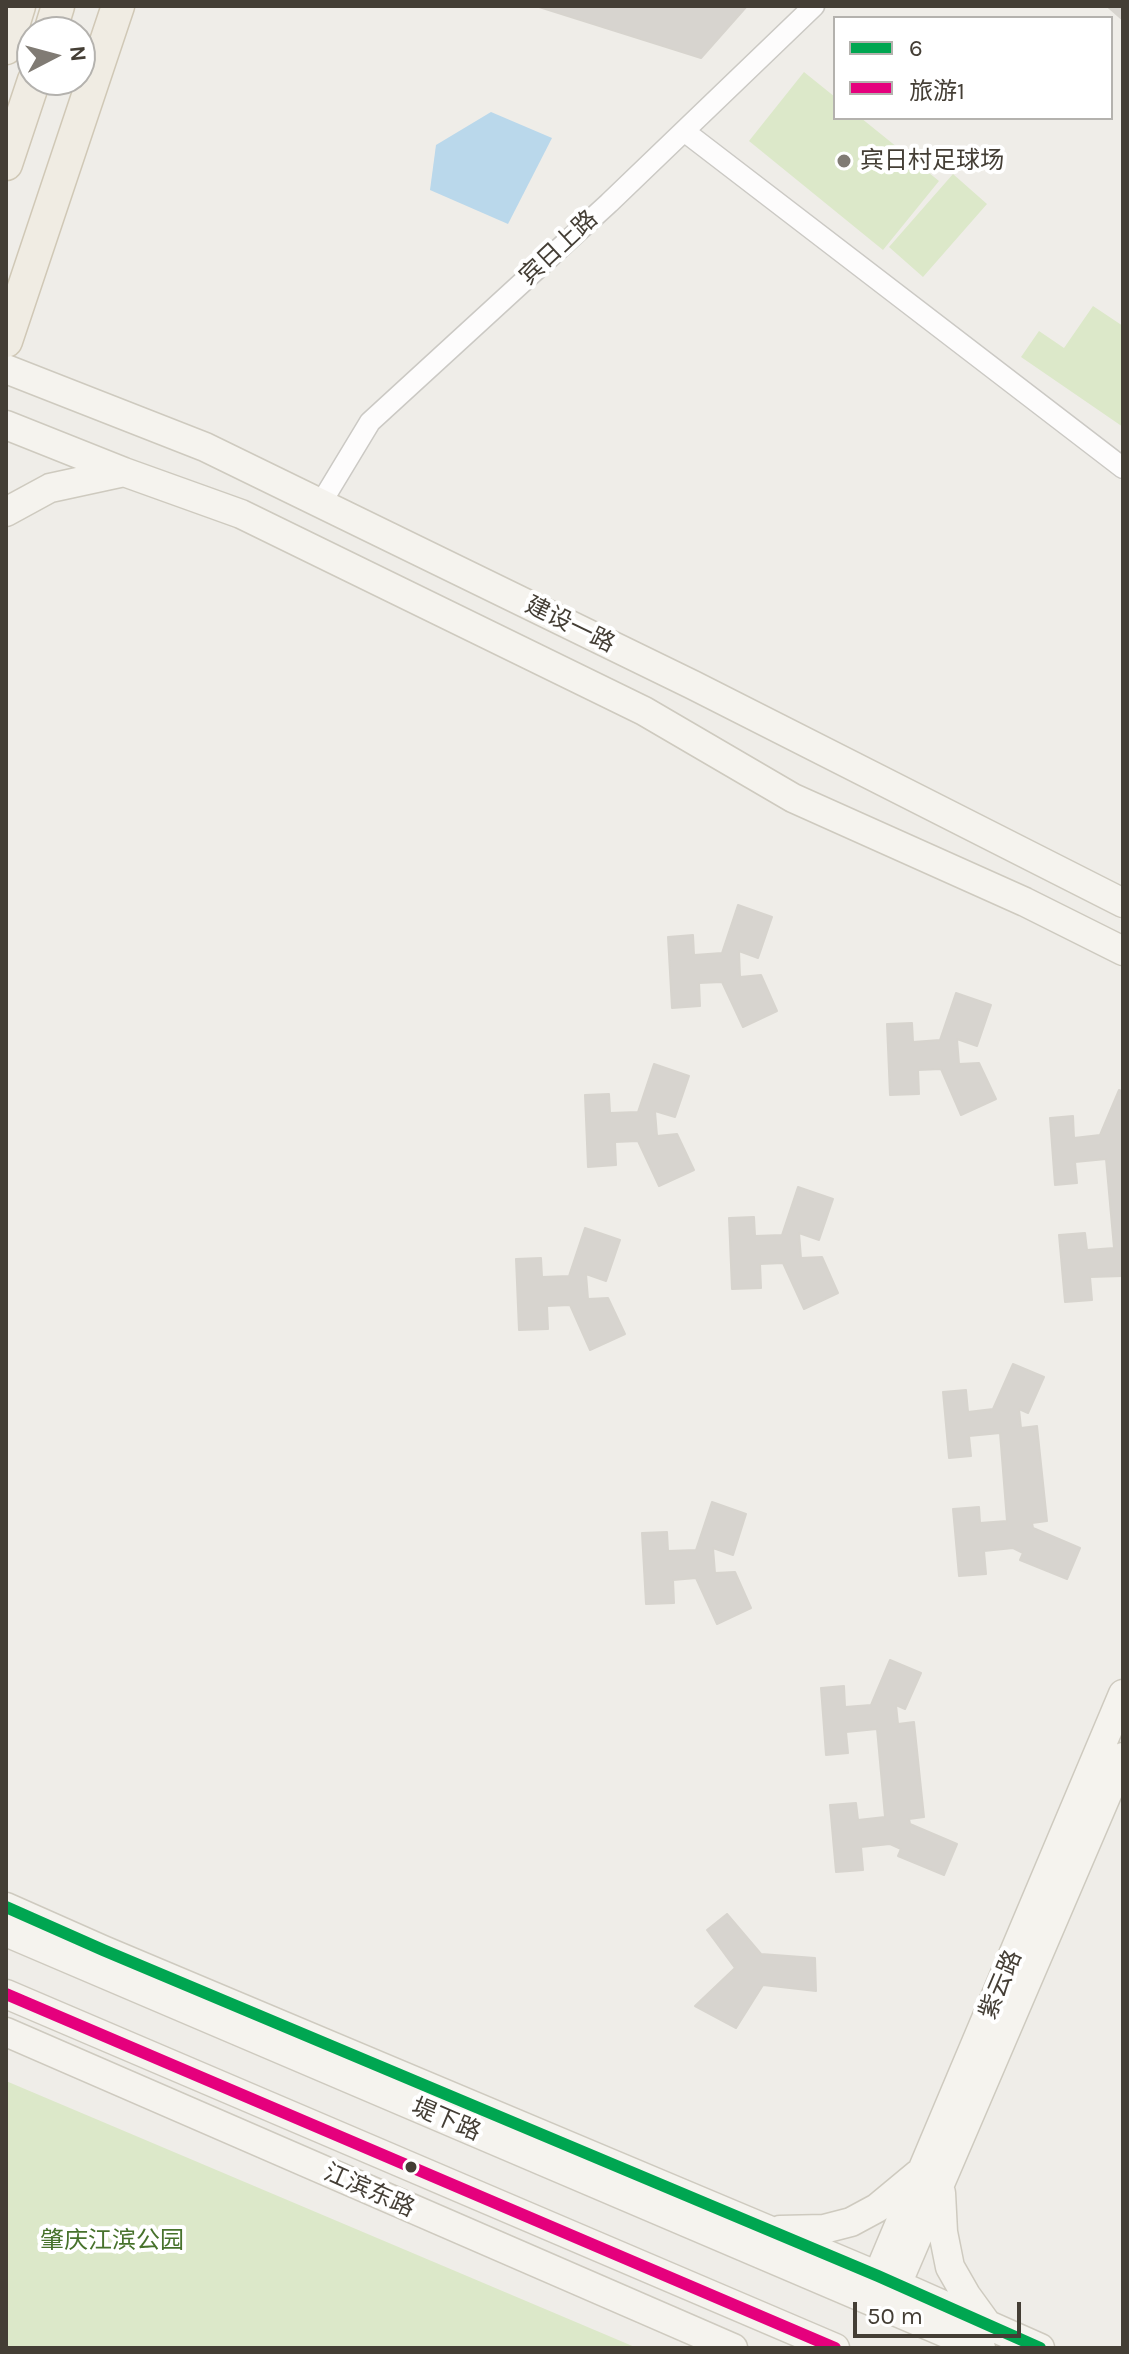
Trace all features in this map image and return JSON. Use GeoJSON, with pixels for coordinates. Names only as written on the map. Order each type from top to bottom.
{"type":"FeatureCollection","features":[{"type":"Feature","properties":{"kind":"main road"},"geometry":{"type":"LineString","coordinates":[[6,48],[19,6]]}},
{"type":"Feature","properties":{"kind":"main road"},"geometry":{"type":"LineString","coordinates":[[6,341],[118,6]]}},
{"type":"Feature","properties":{"kind":"main road"},"geometry":{"type":"LineString","coordinates":[[6,164],[29,96]]}},
{"type":"Feature","properties":{"kind":"main road","name":"建设一路"},"geometry":{"type":"LineString","coordinates":[[6,369],[205,447],[693,685],[1123,903]]}},
{"type":"Feature","properties":{"kind":"main road","name":"建设一路"},"geometry":{"type":"LineString","coordinates":[[6,425],[241,514],[644,711],[793,798],[1025,902],[1123,951]]}},
{"type":"Feature","properties":{"kind":"main road"},"geometry":{"type":"LineString","coordinates":[[6,512],[50,488],[124,472]]}},
{"type":"Feature","properties":{"kind":"main road","name":"紫云路"},"geometry":{"type":"LineString","coordinates":[[883,2292],[1123,1694]]}},
{"type":"Feature","properties":{"kind":"main road","name":"紫云路"},"geometry":{"type":"LineString","coordinates":[[931,2178],[1123,1757]]}},
{"type":"Feature","properties":{"kind":"main road","name":"堤下路"},"geometry":{"type":"LineString","coordinates":[[6,1907],[771,2231],[883,2292]]}},
{"type":"Feature","properties":{"kind":"main road","name":"堤下路"},"geometry":{"type":"LineString","coordinates":[[6,1932],[883,2292]]}},
{"type":"Feature","properties":{"kind":"main road","name":"江滨东路"},"geometry":{"type":"LineString","coordinates":[[6,1994],[835,2348]]}},
{"type":"Feature","properties":{"kind":"main road","name":"江滨东路"},"geometry":{"type":"LineString","coordinates":[[6,2032],[733,2348]]}},
{"type":"Feature","properties":{"kind":"main road"},"geometry":{"type":"LineString","coordinates":[[771,2231],[824,2229],[851,2222],[931,2178],[950,2267],[984,2336]]}},
{"type":"Feature","properties":{"kind":"main road"},"geometry":{"type":"LineString","coordinates":[[883,2292],[984,2336],[1040,2348]]}},
{"type":"Feature","properties":{"kind":"street","name":"宾日上路"},"geometry":{"type":"LineString","coordinates":[[321,503],[370,422],[598,213],[814,6]]}},
{"type":"Feature","properties":{"kind":"street"},"geometry":{"type":"LineString","coordinates":[[684,131],[1123,468]]}},
{"type":"Feature","properties":{"kind":"green space","name":"宾日村足球场"},"geometry":{"type":"Polygon","coordinates":[[[804,72],[833,95],[833,120],[863,120],[939,181],[883,250],[749,141],[804,72]]]}},
{"type":"Feature","properties":{"kind":"green space"},"geometry":{"type":"Polygon","coordinates":[[[953,174],[987,204],[923,277],[889,247],[953,174]]]}},
{"type":"Feature","properties":{"kind":"green space"},"geometry":{"type":"Polygon","coordinates":[[[1093,306],[1123,326],[1123,427],[1021,357],[1039,331],[1064,348],[1093,306]]]}},
{"type":"Feature","properties":{"kind":"green space","name":"肇庆江滨公园"},"geometry":{"type":"Polygon","coordinates":[[[6,2081],[623,2342],[637,2348],[6,2348],[6,2081]]]}},
{"type":"Feature","properties":{"kind":"water"},"geometry":{"type":"Polygon","coordinates":[[[491,112],[552,138],[508,224],[430,190],[436,145],[491,112]]]}},
{"type":"Feature","properties":{"kind":"building"},"geometry":{"type":"Polygon","coordinates":[[[536,6],[747,6],[701,58],[536,6]]]}},
{"type":"Feature","properties":{"kind":"building"},"geometry":{"type":"Polygon","coordinates":[[[1107,6],[1123,6],[1123,20],[1107,6]]]}},
{"type":"Feature","properties":{"kind":"building"},"geometry":{"type":"Polygon","coordinates":[[[738,905],[772,917],[758,958],[739,951],[740,977],[761,975],[777,1011],[743,1027],[722,982],[699,983],[700,1006],[672,1008],[668,937],[693,935],[694,955],[722,953],[738,905]]]}},
{"type":"Feature","properties":{"kind":"building"},"geometry":{"type":"Polygon","coordinates":[[[956,993],[991,1005],[977,1046],[957,1039],[959,1064],[979,1063],[996,1099],[961,1115],[941,1069],[918,1070],[919,1094],[890,1095],[887,1024],[912,1023],[913,1042],[940,1040],[956,993]]]}},
{"type":"Feature","properties":{"kind":"building"},"geometry":{"type":"Polygon","coordinates":[[[654,1064],[689,1076],[675,1117],[655,1111],[657,1136],[677,1134],[694,1170],[659,1186],[638,1141],[615,1142],[616,1165],[588,1167],[585,1095],[609,1094],[610,1113],[638,1112],[654,1064]]]}},
{"type":"Feature","properties":{"kind":"building"},"geometry":{"type":"Polygon","coordinates":[[[1119,1090],[1123,1092],[1123,1276],[1090,1277],[1092,1300],[1065,1302],[1059,1235],[1085,1233],[1087,1250],[1114,1248],[1106,1159],[1075,1162],[1077,1183],[1055,1185],[1050,1118],[1073,1116],[1074,1138],[1100,1135],[1119,1090]]]}},
{"type":"Feature","properties":{"kind":"building"},"geometry":{"type":"Polygon","coordinates":[[[798,1187],[833,1199],[819,1240],[799,1233],[801,1258],[822,1257],[838,1293],[804,1309],[783,1263],[760,1264],[761,1288],[732,1289],[729,1218],[754,1217],[755,1236],[782,1235],[798,1187]]]}},
{"type":"Feature","properties":{"kind":"building"},"geometry":{"type":"Polygon","coordinates":[[[585,1228],[620,1240],[606,1281],[586,1274],[588,1299],[608,1298],[625,1334],[590,1350],[570,1305],[547,1306],[548,1329],[519,1330],[516,1259],[541,1258],[542,1277],[569,1276],[585,1228]]]}},
{"type":"Feature","properties":{"kind":"building"},"geometry":{"type":"Polygon","coordinates":[[[1013,1364],[1044,1377],[1028,1413],[1019,1409],[1021,1428],[1037,1426],[1047,1521],[1032,1523],[1033,1528],[1080,1548],[1067,1579],[1020,1560],[1023,1553],[1013,1548],[984,1551],[986,1574],[959,1576],[953,1509],[979,1507],[980,1523],[1007,1521],[1000,1433],[969,1436],[971,1456],[949,1458],[943,1392],[966,1390],[968,1412],[993,1409],[1013,1364]]]}},
{"type":"Feature","properties":{"kind":"building"},"geometry":{"type":"Polygon","coordinates":[[[712,1502],[746,1514],[733,1555],[713,1548],[715,1573],[735,1572],[751,1608],[717,1624],[696,1578],[673,1580],[674,1603],[646,1604],[642,1533],[667,1532],[668,1551],[696,1550],[712,1502]]]}},
{"type":"Feature","properties":{"kind":"building"},"geometry":{"type":"Polygon","coordinates":[[[890,1660],[921,1673],[905,1709],[896,1705],[898,1724],[914,1722],[924,1817],[909,1819],[910,1824],[957,1844],[944,1875],[898,1856],[901,1849],[890,1844],[861,1847],[863,1870],[836,1872],[830,1805],[856,1803],[858,1820],[885,1817],[877,1729],[846,1732],[848,1753],[826,1755],[821,1688],[844,1686],[845,1707],[871,1705],[890,1660]]]}},
{"type":"Feature","properties":{"kind":"building"},"geometry":{"type":"Polygon","coordinates":[[[727,1914],[761,1954],[815,1958],[816,1991],[763,1985],[736,2028],[695,2006],[735,1968],[707,1930],[727,1914]]]}},
{"type":"Feature","properties":{"kind":"transit line","name":"6"},"geometry":{"type":"LineString","coordinates":[[6,1907],[878,2276],[1040,2348]]}},
{"type":"Feature","properties":{"kind":"transit line","name":"旅游1"},"geometry":{"type":"LineString","coordinates":[[6,1994],[835,2348]]}},
{"type":"Feature","properties":{"kind":"place","name":"宾日村足球场"},"geometry":{"type":"Point","coordinates":[844,161]}}]}
